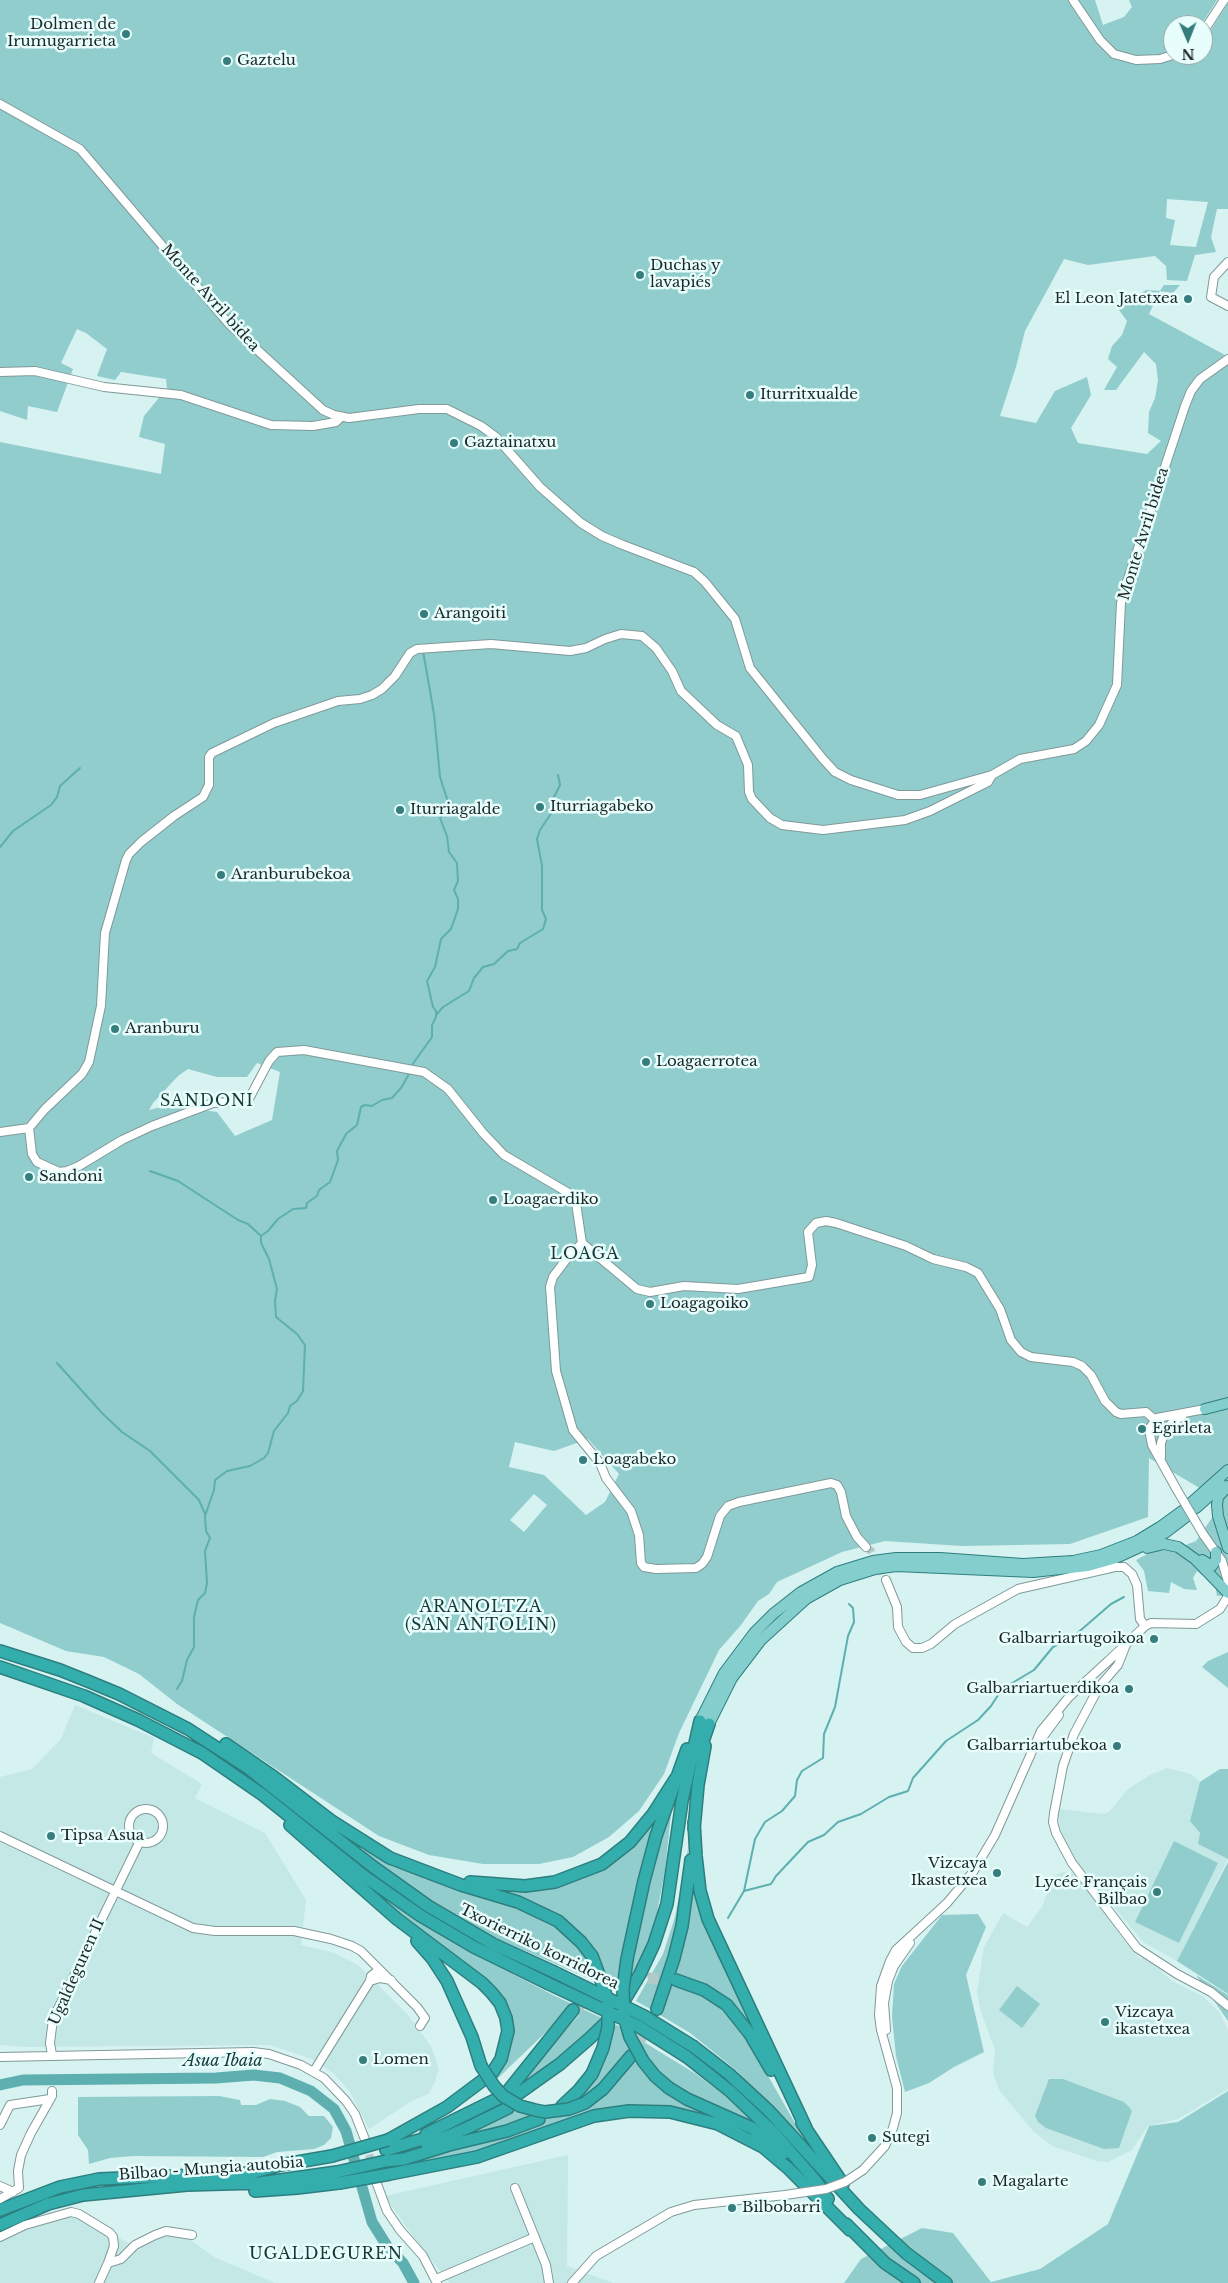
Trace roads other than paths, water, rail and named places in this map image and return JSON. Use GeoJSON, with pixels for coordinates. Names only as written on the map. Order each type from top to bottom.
{"type":"FeatureCollection","features":[{"type":"Feature","properties":{"kind":"highway","name":"Txorierriko korridorea"},"geometry":{"type":"LineString","coordinates":[[0,1651],[60,1670],[118,1694],[188,1729],[248,1768],[372,1866],[428,1906],[493,1944],[644,2016],[694,2047],[729,2074],[769,2110],[859,2209],[906,2253],[946,2283]]}},
{"type":"Feature","properties":{"kind":"highway","name":"Txorierriko korridorea"},"geometry":{"type":"LineString","coordinates":[[0,1667],[84,1696],[170,1736],[240,1778],[364,1876],[421,1916],[481,1951],[638,2026],[687,2057],[730,2091],[774,2133],[816,2181],[850,2230],[885,2263],[914,2283]]}},
{"type":"Feature","properties":{"kind":"highway"},"geometry":{"type":"LineString","coordinates":[[118,1694],[164,1711],[220,1740],[364,1842],[390,1858],[418,1870],[518,1902],[547,1914],[571,1932],[592,1956],[602,1983],[609,2015],[603,2048],[592,2074],[580,2090],[562,2106]]}},
{"type":"Feature","properties":{"kind":"highway"},"geometry":{"type":"LineString","coordinates":[[418,1870],[472,1882],[526,1886],[555,1882],[602,1864],[630,1842],[653,1814],[676,1778],[705,1723]]}},
{"type":"Feature","properties":{"kind":"highway"},"geometry":{"type":"LineString","coordinates":[[658,2009],[682,1926],[691,1870],[694,1822],[705,1723]]}},
{"type":"Feature","properties":{"kind":"highway"},"geometry":{"type":"LineString","coordinates":[[573,2010],[515,2095],[569,2057],[618,2010],[647,1959],[667,1904],[682,1801],[705,1723]]}},
{"type":"Feature","properties":{"kind":"highway"},"geometry":{"type":"LineString","coordinates":[[170,1736],[223,1773],[293,1828],[397,1919],[482,1983],[500,2003],[506,2018],[507,2040],[501,2059],[488,2076],[387,2150]]}},
{"type":"Feature","properties":{"kind":"highway"},"geometry":{"type":"LineString","coordinates":[[676,1778],[644,1881],[627,1959],[623,1989],[624,2016],[630,2038],[643,2062],[669,2088],[688,2099],[734,2119],[765,2137],[782,2151],[833,2206]]}},
{"type":"Feature","properties":{"kind":"highway"},"geometry":{"type":"LineString","coordinates":[[694,1822],[699,1883],[708,1919],[806,2128]]}},
{"type":"Feature","properties":{"kind":"highway"},"geometry":{"type":"LineString","coordinates":[[397,1919],[432,1958],[448,1981],[472,2037],[481,2066],[494,2086],[503,2096],[520,2106],[545,2112],[569,2109],[585,2103],[603,2089],[631,2056]]}},
{"type":"Feature","properties":{"kind":"highway"},"geometry":{"type":"LineString","coordinates":[[676,1980],[704,1990],[726,2005],[735,2014],[750,2034],[806,2128],[859,2209]]}},
{"type":"Feature","properties":{"kind":"highway"},"geometry":{"type":"LineString","coordinates":[[336,2168],[387,2150],[413,2141],[441,2133],[503,2103],[467,2128],[387,2150],[336,2168]]}},
{"type":"Feature","properties":{"kind":"highway"},"geometry":{"type":"LineString","coordinates":[[336,2168],[390,2174],[477,2157],[594,2116],[629,2111],[670,2112],[718,2124],[763,2147],[789,2169],[850,2230]]}},
{"type":"Feature","properties":{"kind":"highway"},"geometry":{"type":"LineString","coordinates":[[387,2150],[404,2159],[448,2145],[507,2131],[539,2119]]}},
{"type":"Feature","properties":{"kind":"highway","name":"Bilbao - Mungia autobia"},"geometry":{"type":"LineString","coordinates":[[0,2210],[42,2192],[79,2182],[119,2177],[251,2172],[280,2165],[336,2168]]}},
{"type":"Feature","properties":{"kind":"highway","name":"Bilbao - Mungia autobia"},"geometry":{"type":"LineString","coordinates":[[0,2225],[32,2210],[65,2199],[98,2193],[139,2190],[186,2192],[272,2190],[336,2168]]}},
{"type":"Feature","properties":{"kind":"main road"},"geometry":{"type":"LineString","coordinates":[[1205,1409],[1228,1403]]}},
{"type":"Feature","properties":{"kind":"main road"},"geometry":{"type":"LineString","coordinates":[[1205,1409],[1228,1409]]}},
{"type":"Feature","properties":{"kind":"main road"},"geometry":{"type":"LineString","coordinates":[[1228,1470],[1194,1505],[1228,1479]]}},
{"type":"Feature","properties":{"kind":"main road"},"geometry":{"type":"LineString","coordinates":[[1228,1486],[1218,1497],[1217,1505],[1218,1516],[1228,1548]]}},
{"type":"Feature","properties":{"kind":"main road"},"geometry":{"type":"LineString","coordinates":[[705,1723],[724,1672],[754,1633],[773,1614],[801,1592],[837,1572],[873,1561],[896,1558],[940,1558],[1024,1564],[1073,1561],[1101,1555],[1131,1543],[1184,1514],[1177,1524],[1175,1532],[1178,1540],[1209,1566],[1214,1564],[1216,1552]]}},
{"type":"Feature","properties":{"kind":"main road"},"geometry":{"type":"LineString","coordinates":[[1124,1555],[1153,1540],[1177,1524]]}},
{"type":"Feature","properties":{"kind":"main road"},"geometry":{"type":"LineString","coordinates":[[705,1723],[732,1678],[761,1640],[806,1599],[840,1580],[866,1571],[896,1566],[1022,1572],[1064,1570],[1088,1566],[1164,1544],[1178,1547],[1195,1560],[1228,1594]]}},
{"type":"Feature","properties":{"kind":"street"},"geometry":{"type":"LineString","coordinates":[[1073,0],[1100,40],[1114,54],[1136,60],[1163,58]]}},
{"type":"Feature","properties":{"kind":"street"},"geometry":{"type":"LineString","coordinates":[[1213,17],[1224,0]]}},
{"type":"Feature","properties":{"kind":"street","name":"Monte Avril bidea"},"geometry":{"type":"LineString","coordinates":[[0,104],[80,149],[230,324],[323,410],[349,418],[435,408],[447,409],[480,426],[496,437],[540,487],[581,523],[609,539],[694,572],[710,587],[735,619],[750,668],[823,760],[835,772],[851,780],[898,795],[920,795],[992,776],[1020,759],[1081,745],[1099,725],[1116,685],[1121,604],[1185,406],[1200,379],[1228,359]]}},
{"type":"Feature","properties":{"kind":"street"},"geometry":{"type":"LineString","coordinates":[[1228,262],[1214,277],[1211,297],[1228,306]]}},
{"type":"Feature","properties":{"kind":"street"},"geometry":{"type":"LineString","coordinates":[[0,372],[35,371],[104,387],[181,396],[270,425],[313,426],[336,422],[341,417]]}},
{"type":"Feature","properties":{"kind":"street"},"geometry":{"type":"LineString","coordinates":[[0,1132],[29,1128],[45,1109],[82,1074],[89,1062],[101,1006],[105,933],[128,854],[174,816],[204,797],[209,785],[209,757],[212,753],[274,723],[338,701],[360,699],[372,695],[382,689],[395,676],[410,654],[417,649],[491,644],[524,649],[570,651],[586,648],[620,634],[642,636],[656,648],[672,670],[681,691],[717,725],[736,736],[748,765],[749,792],[752,798],[770,818],[782,825],[823,830],[905,820],[930,811],[988,782],[992,776]]}},
{"type":"Feature","properties":{"kind":"street"},"geometry":{"type":"LineString","coordinates":[[29,1128],[32,1154],[37,1162],[59,1172],[67,1171],[79,1166],[122,1140],[152,1126],[213,1103],[231,1102],[250,1097],[269,1061],[277,1052],[304,1050],[424,1072],[448,1089],[504,1155],[572,1195],[577,1208],[582,1242],[622,1278],[637,1288],[650,1292],[684,1286],[753,1287],[809,1277],[812,1265],[808,1232],[816,1223],[826,1221],[906,1246],[933,1259],[978,1272],[986,1283],[1006,1322],[1011,1340],[1021,1352],[1031,1357],[1073,1362],[1082,1366],[1091,1374],[1105,1401],[1116,1412],[1121,1414],[1146,1412],[1155,1420]]}},
{"type":"Feature","properties":{"kind":"street"},"geometry":{"type":"LineString","coordinates":[[582,1242],[553,1277],[550,1287],[556,1371],[573,1430],[600,1463],[606,1478],[631,1511],[639,1535],[641,1563],[644,1567],[656,1569],[696,1568],[707,1557],[720,1516],[728,1506],[739,1502],[831,1483],[837,1485],[841,1492],[846,1516],[857,1537],[866,1547]]}},
{"type":"Feature","properties":{"kind":"street"},"geometry":{"type":"LineString","coordinates":[[1205,1409],[1164,1416],[1155,1420],[1149,1429],[1149,1434],[1176,1490],[1216,1552],[1228,1582]]}},
{"type":"Feature","properties":{"kind":"street"},"geometry":{"type":"LineString","coordinates":[[1163,1464],[1160,1449],[1165,1432],[1176,1419],[1192,1411]]}},
{"type":"Feature","properties":{"kind":"street"},"geometry":{"type":"LineString","coordinates":[[886,1580],[897,1607],[898,1628],[906,1642],[913,1648],[922,1648],[931,1644],[955,1624],[1018,1588],[1115,1567],[1124,1567],[1132,1574],[1137,1585],[1140,1619],[1145,1626]]}},
{"type":"Feature","properties":{"kind":"street"},"geometry":{"type":"LineString","coordinates":[[572,2283],[596,2256],[671,2212],[694,2205],[831,2188],[850,2180],[863,2170],[885,2146],[896,2118],[897,2088],[889,2054],[884,2010],[888,1981],[901,1954],[924,1925],[969,1878],[991,1843],[1033,1750],[1072,1699],[1126,1642],[1145,1626],[1151,1623],[1196,1624],[1220,1609],[1228,1594]]}},
{"type":"Feature","properties":{"kind":"street"},"geometry":{"type":"LineString","coordinates":[[1126,1642],[1118,1665],[1099,1687],[1074,1734],[1063,1766],[1054,1813],[1053,1822],[1056,1833],[1072,1863],[1137,1948],[1177,1974],[1211,1992],[1228,2006]]}},
{"type":"Feature","properties":{"kind":"street"},"geometry":{"type":"LineString","coordinates":[[142,1810],[154,1811],[162,1819],[163,1831],[156,1841],[145,1844],[139,1843],[131,1836],[128,1825],[130,1820],[137,1812],[142,1810]]}},
{"type":"Feature","properties":{"kind":"street"},"geometry":{"type":"LineString","coordinates":[[0,1836],[193,1928],[215,1932],[281,1930],[310,1934],[352,1946],[369,1959],[417,2007],[425,2018],[420,2026]]}},
{"type":"Feature","properties":{"kind":"street","name":"Ugaldeguren II"},"geometry":{"type":"LineString","coordinates":[[52,2055],[50,2043],[53,2020],[139,1843]]}},
{"type":"Feature","properties":{"kind":"street"},"geometry":{"type":"LineString","coordinates":[[369,1959],[370,1979]]}},
{"type":"Feature","properties":{"kind":"street"},"geometry":{"type":"LineString","coordinates":[[314,2071],[370,1979],[376,1972],[380,1972]]}},
{"type":"Feature","properties":{"kind":"street"},"geometry":{"type":"LineString","coordinates":[[370,1979],[391,1980]]}},
{"type":"Feature","properties":{"kind":"street"},"geometry":{"type":"LineString","coordinates":[[0,2057],[253,2052],[284,2058],[314,2071],[346,2101],[355,2114],[366,2142]]}},
{"type":"Feature","properties":{"kind":"street"},"geometry":{"type":"LineString","coordinates":[[0,2125],[10,2105],[51,2095],[24,2147],[18,2171],[19,2188],[0,2199]]}},
{"type":"Feature","properties":{"kind":"street"},"geometry":{"type":"LineString","coordinates":[[377,2184],[387,2211],[400,2230],[423,2256],[437,2281],[535,2237]]}},
{"type":"Feature","properties":{"kind":"street"},"geometry":{"type":"LineString","coordinates":[[0,2186],[13,2192]]}},
{"type":"Feature","properties":{"kind":"street"},"geometry":{"type":"LineString","coordinates":[[515,2188],[535,2237],[549,2283]]}},
{"type":"Feature","properties":{"kind":"street"},"geometry":{"type":"LineString","coordinates":[[0,2237],[25,2226],[71,2212],[79,2214],[110,2233],[113,2237],[114,2246],[99,2283]]}},
{"type":"Feature","properties":{"kind":"street"},"geometry":{"type":"LineString","coordinates":[[108,2263],[120,2259],[135,2245],[158,2233],[166,2231],[192,2235]]}},
{"type":"Feature","properties":{"kind":"street"},"geometry":{"type":"LineString","coordinates":[[546,2268],[555,2283]]}},
{"type":"Feature","properties":{"kind":"waterway"},"geometry":{"type":"LineString","coordinates":[[412,1065],[432,1037],[432,1025],[436,1017],[436,1011],[433,1007],[427,981],[435,967],[441,939],[451,929],[458,909],[458,899],[454,890],[458,881],[457,863],[449,852],[447,836],[440,818],[448,808],[448,802],[440,777],[434,714],[423,651]]}},
{"type":"Feature","properties":{"kind":"waterway"},"geometry":{"type":"LineString","coordinates":[[0,847],[13,831],[51,805],[57,797],[60,786],[80,768]]}},
{"type":"Feature","properties":{"kind":"waterway"},"geometry":{"type":"LineString","coordinates":[[437,1014],[443,1007],[469,991],[474,978],[483,967],[494,964],[508,951],[517,949],[520,943],[543,929],[546,919],[542,910],[542,866],[537,839],[540,830],[552,812],[552,801],[560,785],[558,775]]}},
{"type":"Feature","properties":{"kind":"waterway"},"geometry":{"type":"LineString","coordinates":[[177,1689],[182,1681],[187,1660],[194,1647],[194,1617],[198,1600],[205,1593],[207,1583],[205,1551],[210,1538],[206,1531],[205,1516],[214,1490],[215,1480],[227,1471],[250,1466],[264,1458],[268,1453],[274,1431],[288,1413],[290,1406],[297,1401],[303,1391],[305,1345],[297,1334],[276,1317],[275,1300],[277,1289],[269,1259],[261,1243],[261,1236],[278,1219],[293,1209],[306,1208],[307,1203],[317,1196],[319,1190],[330,1182],[338,1160],[337,1151],[346,1134],[357,1125],[361,1107],[365,1105],[372,1106],[382,1100],[392,1098],[401,1088],[409,1074]]}},
{"type":"Feature","properties":{"kind":"waterway"},"geometry":{"type":"LineString","coordinates":[[150,1171],[178,1181],[238,1220],[248,1224],[261,1236]]}},
{"type":"Feature","properties":{"kind":"waterway"},"geometry":{"type":"LineString","coordinates":[[57,1363],[102,1413],[122,1432],[150,1451],[199,1500],[205,1514]]}},
{"type":"Feature","properties":{"kind":"waterway"},"geometry":{"type":"LineString","coordinates":[[744,1891],[771,1884],[776,1876],[808,1842],[824,1835],[838,1822],[861,1814],[889,1797],[908,1791],[913,1778],[946,1741],[978,1720],[991,1706],[1002,1689],[1034,1670],[1053,1647],[1074,1636],[1111,1604],[1124,1597]]}},
{"type":"Feature","properties":{"kind":"waterway"},"geometry":{"type":"LineString","coordinates":[[728,1918],[744,1891],[755,1839],[765,1822],[782,1811],[795,1796],[797,1780],[802,1771],[823,1758],[824,1734],[835,1707],[848,1636],[854,1622],[853,1608],[849,1604]]}},
{"type":"Feature","properties":{"kind":"waterway","name":"Asua Ibaia"},"geometry":{"type":"LineString","coordinates":[[0,2085],[23,2080],[216,2078],[254,2075],[280,2078],[311,2091],[334,2109],[346,2131],[372,2222],[387,2246],[403,2263],[414,2283]]}},
{"type":"Feature","properties":{"kind":"tunnel"},"geometry":{"type":"LineString","coordinates":[[866,1547],[871,1551],[886,1580]]}},
{"type":"Feature","properties":{"kind":"tunnel"},"geometry":{"type":"LineString","coordinates":[[573,2010],[600,1991],[617,1984],[648,1978],[675,1980]]}},
{"type":"Feature","properties":{"kind":"tunnel"},"geometry":{"type":"LineString","coordinates":[[632,2055],[657,2009]]}},
{"type":"Feature","properties":{"kind":"tunnel"},"geometry":{"type":"LineString","coordinates":[[366,2143],[376,2180]]}},
{"type":"Feature","properties":{"kind":"place","name":"Dolmen de Irumugarrieta"},"geometry":{"type":"Point","coordinates":[126,34]}},
{"type":"Feature","properties":{"kind":"place","name":"Gaztelu"},"geometry":{"type":"Point","coordinates":[227,61]}},
{"type":"Feature","properties":{"kind":"place","name":"Duchas y lavapiés"},"geometry":{"type":"Point","coordinates":[640,275]}},
{"type":"Feature","properties":{"kind":"place","name":"El Leon Jatetxea"},"geometry":{"type":"Point","coordinates":[1188,299]}},
{"type":"Feature","properties":{"kind":"place","name":"Iturritxualde"},"geometry":{"type":"Point","coordinates":[750,395]}},
{"type":"Feature","properties":{"kind":"place","name":"Gaztainatxu"},"geometry":{"type":"Point","coordinates":[454,443]}},
{"type":"Feature","properties":{"kind":"place","name":"Arangoiti"},"geometry":{"type":"Point","coordinates":[424,614]}},
{"type":"Feature","properties":{"kind":"place","name":"Iturriagabeko"},"geometry":{"type":"Point","coordinates":[540,807]}},
{"type":"Feature","properties":{"kind":"place","name":"Iturriagalde"},"geometry":{"type":"Point","coordinates":[400,810]}},
{"type":"Feature","properties":{"kind":"place","name":"Aranburubekoa"},"geometry":{"type":"Point","coordinates":[221,875]}},
{"type":"Feature","properties":{"kind":"place","name":"Aranburu"},"geometry":{"type":"Point","coordinates":[115,1029]}},
{"type":"Feature","properties":{"kind":"place","name":"Loagaerrotea"},"geometry":{"type":"Point","coordinates":[646,1062]}},
{"type":"Feature","properties":{"kind":"place","name":"Sandoni"},"geometry":{"type":"Point","coordinates":[29,1177]}},
{"type":"Feature","properties":{"kind":"place","name":"Loagaerdiko"},"geometry":{"type":"Point","coordinates":[493,1200]}},
{"type":"Feature","properties":{"kind":"place","name":"Loagagoiko"},"geometry":{"type":"Point","coordinates":[650,1304]}},
{"type":"Feature","properties":{"kind":"place","name":"Egirleta"},"geometry":{"type":"Point","coordinates":[1142,1429]}},
{"type":"Feature","properties":{"kind":"place","name":"Loagabeko"},"geometry":{"type":"Point","coordinates":[583,1460]}},
{"type":"Feature","properties":{"kind":"place","name":"Galbarriartugoikoa"},"geometry":{"type":"Point","coordinates":[1154,1639]}},
{"type":"Feature","properties":{"kind":"place","name":"Galbarriartuerdikoa"},"geometry":{"type":"Point","coordinates":[1129,1689]}},
{"type":"Feature","properties":{"kind":"place","name":"Galbarriartubekoa"},"geometry":{"type":"Point","coordinates":[1117,1746]}},
{"type":"Feature","properties":{"kind":"place","name":"Tipsa Asua"},"geometry":{"type":"Point","coordinates":[51,1836]}},
{"type":"Feature","properties":{"kind":"place","name":"Vizcaya Ikastetxea"},"geometry":{"type":"Point","coordinates":[997,1873]}},
{"type":"Feature","properties":{"kind":"place","name":"Lycée Français Bilbao"},"geometry":{"type":"Point","coordinates":[1157,1892]}},
{"type":"Feature","properties":{"kind":"place","name":"Vizcaya ikastetxea"},"geometry":{"type":"Point","coordinates":[1105,2022]}},
{"type":"Feature","properties":{"kind":"place","name":"Lomen"},"geometry":{"type":"Point","coordinates":[363,2060]}},
{"type":"Feature","properties":{"kind":"place","name":"Sutegi"},"geometry":{"type":"Point","coordinates":[872,2138]}},
{"type":"Feature","properties":{"kind":"place","name":"Magalarte"},"geometry":{"type":"Point","coordinates":[982,2182]}},
{"type":"Feature","properties":{"kind":"place","name":"Bilbobarri"},"geometry":{"type":"Point","coordinates":[732,2208]}},
{"type":"Feature","properties":{"kind":"district","name":"SANDONI"},"geometry":{"type":"Point","coordinates":[207,1101]}},
{"type":"Feature","properties":{"kind":"district","name":"LOAGA"},"geometry":{"type":"Point","coordinates":[585,1254]}},
{"type":"Feature","properties":{"kind":"district","name":"ARANOLTZA (SAN ANTOLIN)"},"geometry":{"type":"Point","coordinates":[481,1616]}},
{"type":"Feature","properties":{"kind":"district","name":"UGALDEGUREN"},"geometry":{"type":"Point","coordinates":[326,2254]}}]}
